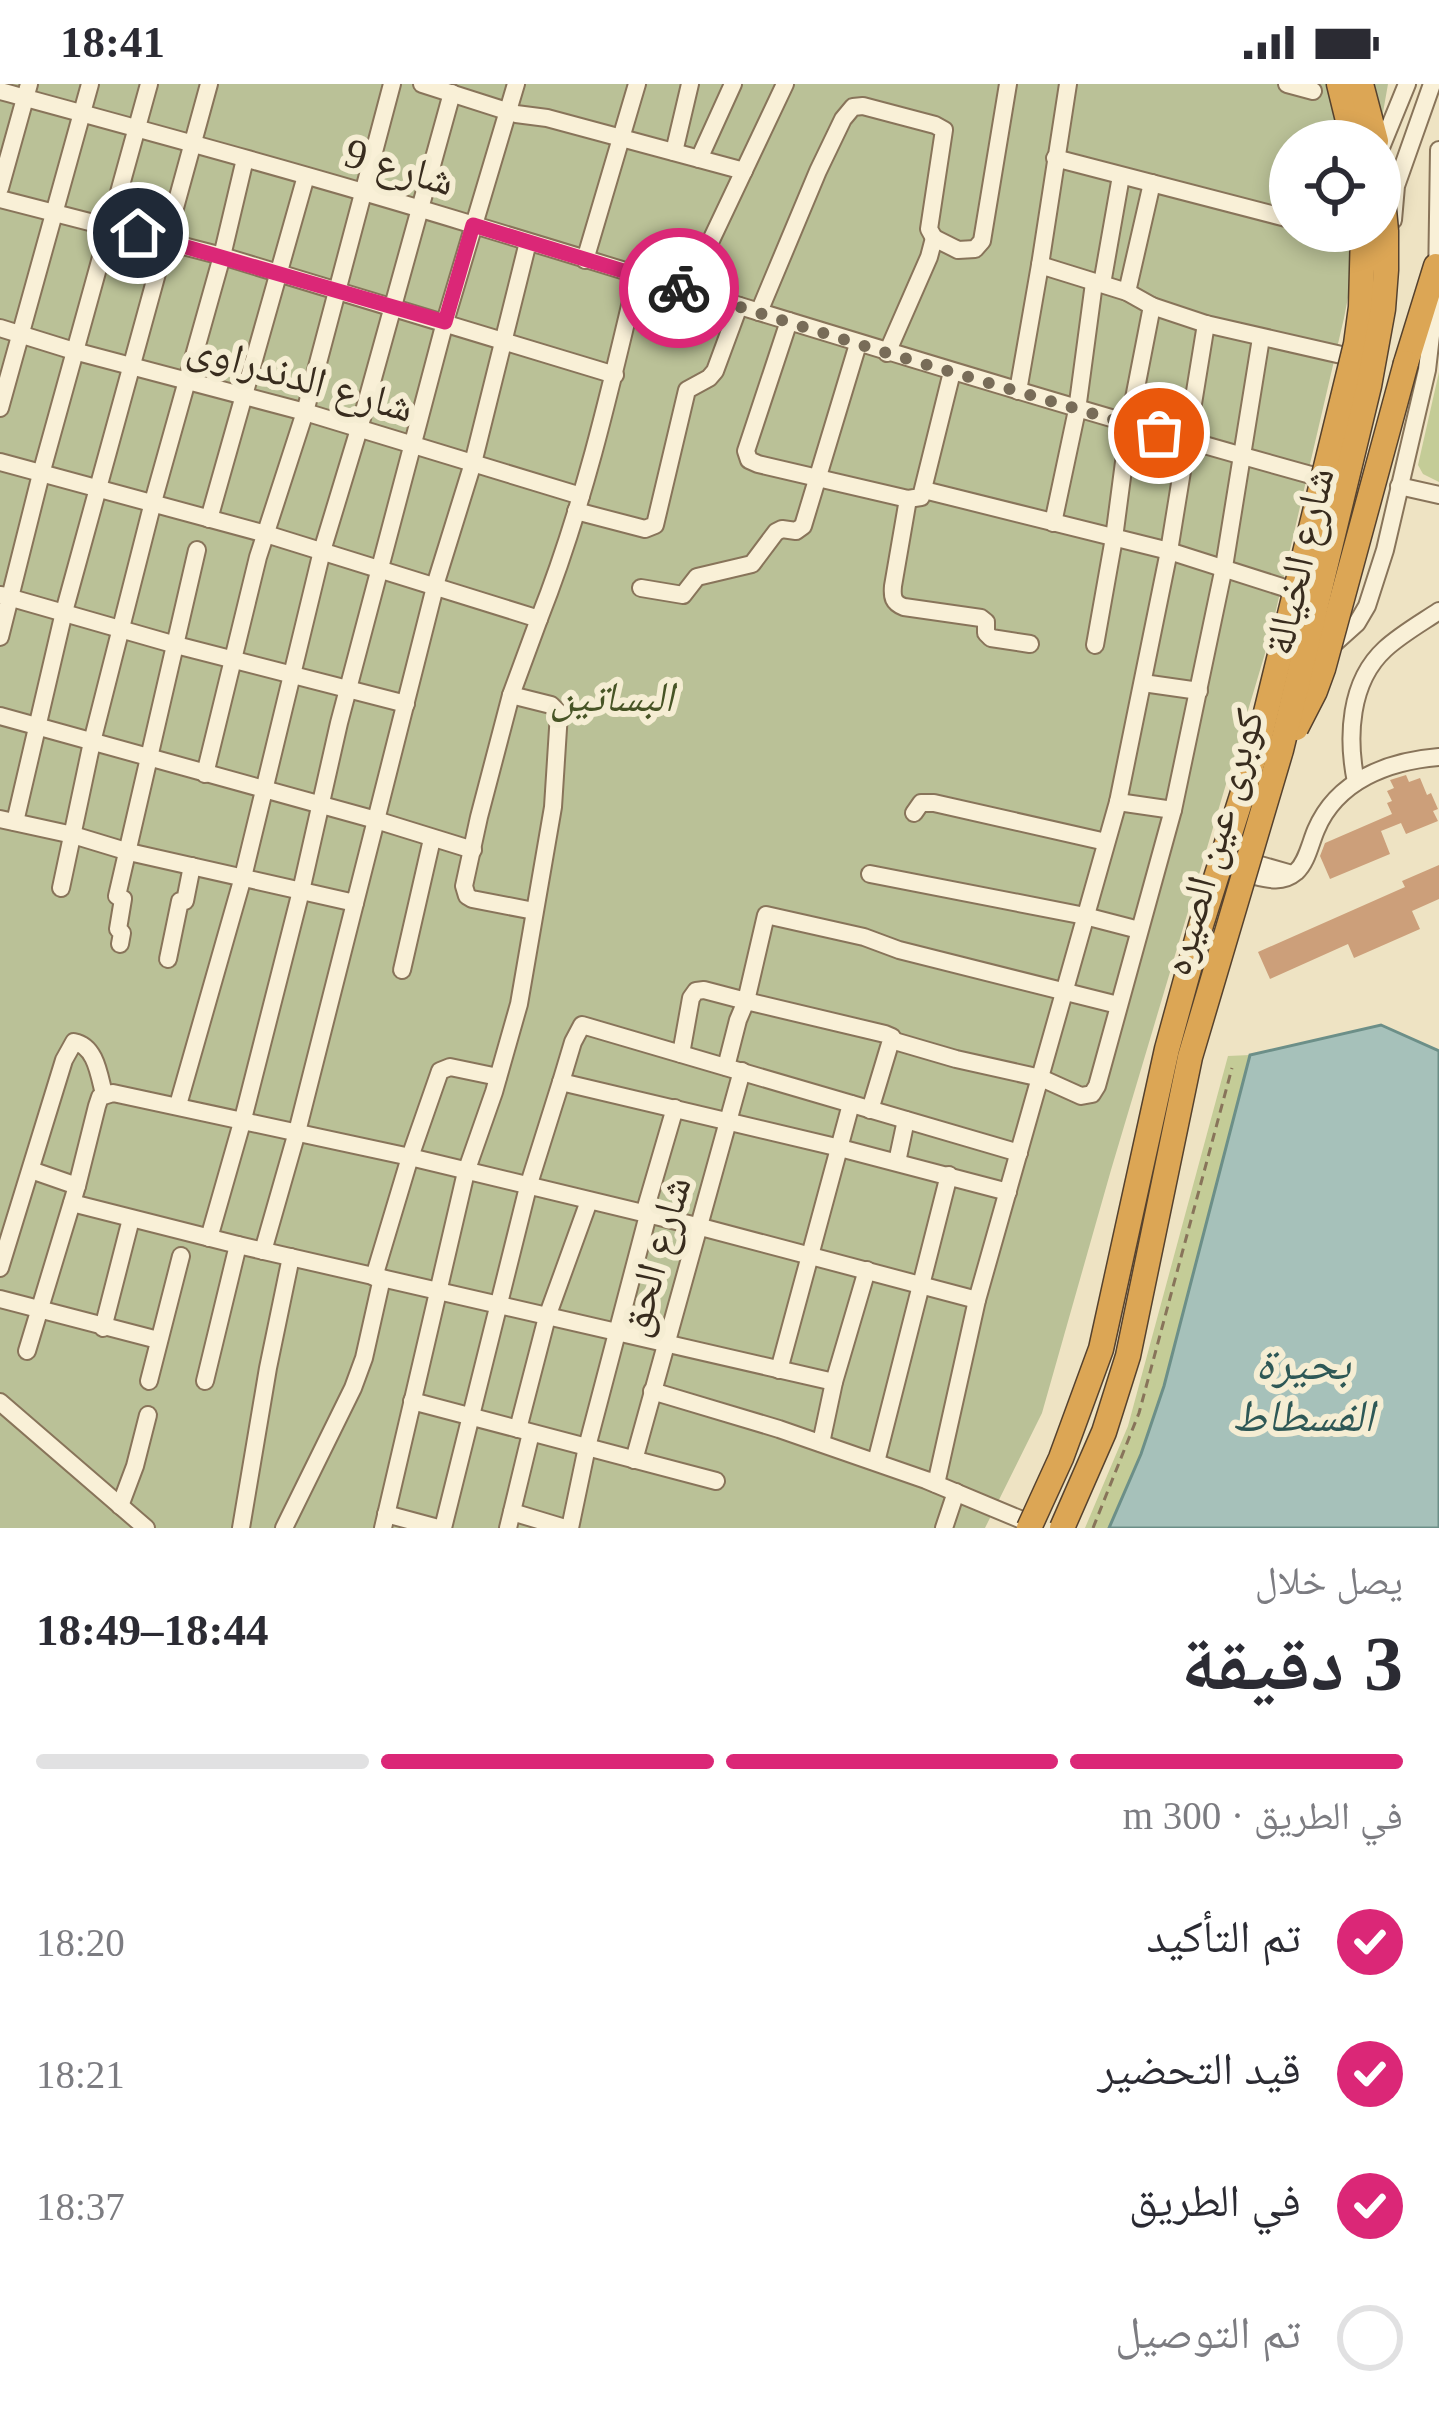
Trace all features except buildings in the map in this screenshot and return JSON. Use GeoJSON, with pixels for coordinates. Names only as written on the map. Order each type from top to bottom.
{"type":"FeatureCollection","features":[{"type":"Feature","properties":{"kind":"highway"},"geometry":{"type":"LineString","coordinates":[[1339,84],[1348,120]]}},
{"type":"Feature","properties":{"kind":"highway"},"geometry":{"type":"LineString","coordinates":[[1361,84],[1370,120]]}},
{"type":"Feature","properties":{"kind":"highway","name":"كوبرى عين الصيره"},"geometry":{"type":"LineString","coordinates":[[1022,1525],[1061,1458],[1101,1349],[1167,1049],[1258,745],[1348,381],[1361,307],[1356,252]]}},
{"type":"Feature","properties":{"kind":"highway","name":"كوبرى عين الصيره"},"geometry":{"type":"LineString","coordinates":[[1062,1528],[1123,1376],[1190,1058],[1281,750],[1377,347],[1386,252]]}},
{"type":"Feature","properties":{"kind":"highway"},"geometry":{"type":"LineString","coordinates":[[1281,750],[1306,712],[1322,669],[1437,265]]}},
{"type":"Feature","properties":{"kind":"street"},"geometry":{"type":"LineString","coordinates":[[0,408],[90,84]]}},
{"type":"Feature","properties":{"kind":"street"},"geometry":{"type":"LineString","coordinates":[[0,638],[4,596],[149,84]]}},
{"type":"Feature","properties":{"kind":"street"},"geometry":{"type":"LineString","coordinates":[[208,84],[37,726],[7,821],[355,903]]}},
{"type":"Feature","properties":{"kind":"street"},"geometry":{"type":"LineString","coordinates":[[205,775],[266,534],[305,412],[392,84]]}},
{"type":"Feature","properties":{"kind":"street"},"geometry":{"type":"LineString","coordinates":[[422,84],[744,171]]}},
{"type":"Feature","properties":{"kind":"street"},"geometry":{"type":"LineString","coordinates":[[209,1238],[445,322],[516,84]]}},
{"type":"Feature","properties":{"kind":"street"},"geometry":{"type":"LineString","coordinates":[[585,260],[637,84]]}},
{"type":"Feature","properties":{"kind":"street"},"geometry":{"type":"LineString","coordinates":[[674,152],[689,84]]}},
{"type":"Feature","properties":{"kind":"street"},"geometry":{"type":"LineString","coordinates":[[699,159],[733,84]]}},
{"type":"Feature","properties":{"kind":"street"},"geometry":{"type":"LineString","coordinates":[[687,291],[784,84]]}},
{"type":"Feature","properties":{"kind":"street"},"geometry":{"type":"LineString","coordinates":[[759,312],[818,171],[853,106],[944,130],[929,229],[934,238],[958,250],[975,249],[982,242],[1008,84]]}},
{"type":"Feature","properties":{"kind":"street"},"geometry":{"type":"LineString","coordinates":[[1018,391],[1068,84]]}},
{"type":"Feature","properties":{"kind":"street"},"geometry":{"type":"LineString","coordinates":[[1287,84],[1313,91]]}},
{"type":"Feature","properties":{"kind":"street"},"geometry":{"type":"LineString","coordinates":[[1393,120],[1407,84]]}},
{"type":"Feature","properties":{"kind":"street","name":"شارع الخيالة"},"geometry":{"type":"LineString","coordinates":[[1049,1528],[1082,1458],[1109,1382],[1214,999],[1314,661],[1387,323],[1396,186],[1432,84]]}},
{"type":"Feature","properties":{"kind":"street"},"geometry":{"type":"LineString","coordinates":[[0,188],[28,91]]}},
{"type":"Feature","properties":{"kind":"street","name":"شارع 9"},"geometry":{"type":"LineString","coordinates":[[0,92],[28,91],[81,113],[1330,481]]}},
{"type":"Feature","properties":{"kind":"street"},"geometry":{"type":"LineString","coordinates":[[178,1105],[243,877],[322,551],[452,93]]}},
{"type":"Feature","properties":{"kind":"street"},"geometry":{"type":"LineString","coordinates":[[1314,661],[1357,623],[1384,550],[1431,341],[1439,150]]}},
{"type":"Feature","properties":{"kind":"street"},"geometry":{"type":"LineString","coordinates":[[1055,158],[1269,214]]}},
{"type":"Feature","properties":{"kind":"street"},"geometry":{"type":"LineString","coordinates":[[61,888],[92,742],[245,159]]}},
{"type":"Feature","properties":{"kind":"street"},"geometry":{"type":"LineString","coordinates":[[209,519],[306,176]]}},
{"type":"Feature","properties":{"kind":"street"},"geometry":{"type":"LineString","coordinates":[[1053,523],[1121,176]]}},
{"type":"Feature","properties":{"kind":"street"},"geometry":{"type":"LineString","coordinates":[[1127,292],[1152,183]]}},
{"type":"Feature","properties":{"kind":"street"},"geometry":{"type":"LineString","coordinates":[[0,199],[222,256],[614,375]]}},
{"type":"Feature","properties":{"kind":"street"},"geometry":{"type":"LineString","coordinates":[[887,353],[934,238]]}},
{"type":"Feature","properties":{"kind":"street"},"geometry":{"type":"LineString","coordinates":[[263,1251],[528,242]]}},
{"type":"Feature","properties":{"kind":"street","name":"شارع الخيالة"},"geometry":{"type":"LineString","coordinates":[[1022,1525],[1086,1376],[1304,594],[1365,320],[1356,252]]}},
{"type":"Feature","properties":{"kind":"street"},"geometry":{"type":"LineString","coordinates":[[1040,265],[1127,292],[1206,324],[1359,358]]}},
{"type":"Feature","properties":{"kind":"street"},"geometry":{"type":"LineString","coordinates":[[534,911],[467,896],[464,886],[511,695],[579,503],[638,276]]}},
{"type":"Feature","properties":{"kind":"street","name":"شارع الدندراوى"},"geometry":{"type":"LineString","coordinates":[[0,328],[473,464],[645,529],[655,525],[686,394],[715,370],[739,306]]}},
{"type":"Feature","properties":{"kind":"street"},"geometry":{"type":"LineString","coordinates":[[1095,645],[1129,424],[1153,306]]}},
{"type":"Feature","properties":{"kind":"street"},"geometry":{"type":"LineString","coordinates":[[789,321],[747,446],[746,456],[758,464],[1053,523],[1169,551],[1304,594]]}},
{"type":"Feature","properties":{"kind":"street"},"geometry":{"type":"LineString","coordinates":[[936,1484],[977,1300],[1118,802],[1169,551],[1206,324]]}},
{"type":"Feature","properties":{"kind":"street"},"geometry":{"type":"LineString","coordinates":[[891,1040],[1041,1078],[1081,1096],[1092,1094],[1173,810],[1224,567],[1261,338]]}},
{"type":"Feature","properties":{"kind":"street"},"geometry":{"type":"LineString","coordinates":[[641,588],[683,595],[697,577],[752,564],[776,532],[803,526],[858,344]]}},
{"type":"Feature","properties":{"kind":"street"},"geometry":{"type":"LineString","coordinates":[[952,372],[916,494],[893,586],[894,601],[904,607],[980,618],[991,638],[1030,644]]}},
{"type":"Feature","properties":{"kind":"street"},"geometry":{"type":"LineString","coordinates":[[0,462],[266,534],[539,619]]}},
{"type":"Feature","properties":{"kind":"street"},"geometry":{"type":"LineString","coordinates":[[1399,486],[1439,495]]}},
{"type":"Feature","properties":{"kind":"street"},"geometry":{"type":"LineString","coordinates":[[119,944],[123,899],[117,896],[197,550]]}},
{"type":"Feature","properties":{"kind":"street"},"geometry":{"type":"LineString","coordinates":[[4,596],[406,704]]}},
{"type":"Feature","properties":{"kind":"street"},"geometry":{"type":"LineString","coordinates":[[1356,782],[1351,727],[1367,674],[1383,651],[1439,611]]}},
{"type":"Feature","properties":{"kind":"street"},"geometry":{"type":"LineString","coordinates":[[1143,683],[1199,691]]}},
{"type":"Feature","properties":{"kind":"street"},"geometry":{"type":"LineString","coordinates":[[511,695],[550,705],[559,713],[553,807],[519,1004],[466,1172],[385,1521],[441,1528],[528,1186],[582,1025],[1019,1154]]}},
{"type":"Feature","properties":{"kind":"street"},"geometry":{"type":"LineString","coordinates":[[0,716],[473,850]]}},
{"type":"Feature","properties":{"kind":"street"},"geometry":{"type":"LineString","coordinates":[[1229,856],[1271,880],[1284,879],[1303,864],[1318,824],[1334,801],[1356,782],[1407,760],[1439,757]]}},
{"type":"Feature","properties":{"kind":"street"},"geometry":{"type":"LineString","coordinates":[[1118,802],[1173,810]]}},
{"type":"Feature","properties":{"kind":"street"},"geometry":{"type":"LineString","coordinates":[[914,813],[921,803],[934,803],[1106,842]]}},
{"type":"Feature","properties":{"kind":"street"},"geometry":{"type":"LineString","coordinates":[[402,970],[432,838]]}},
{"type":"Feature","properties":{"kind":"street"},"geometry":{"type":"LineString","coordinates":[[168,958],[192,866]]}},
{"type":"Feature","properties":{"kind":"street"},"geometry":{"type":"LineString","coordinates":[[870,874],[1139,930]]}},
{"type":"Feature","properties":{"kind":"street","name":"شارع الحق"},"geometry":{"type":"LineString","coordinates":[[634,1460],[729,1121],[738,1020],[766,915],[1063,991]]}},
{"type":"Feature","properties":{"kind":"street"},"geometry":{"type":"LineString","coordinates":[[681,1054],[692,998],[696,991],[704,990],[885,1034],[892,1037],[870,1110]]}},
{"type":"Feature","properties":{"kind":"street"},"geometry":{"type":"LineString","coordinates":[[1063,991],[1118,1005]]}},
{"type":"Feature","properties":{"kind":"street"},"geometry":{"type":"LineString","coordinates":[[0,1268],[64,1060],[74,1042],[82,1043],[98,1066],[104,1094],[27,1351]]}},
{"type":"Feature","properties":{"kind":"street"},"geometry":{"type":"LineString","coordinates":[[284,1528],[364,1358],[378,1278],[410,1156],[442,1069],[450,1066],[498,1077]]}},
{"type":"Feature","properties":{"kind":"street"},"geometry":{"type":"LineString","coordinates":[[561,1082],[1008,1192]]}},
{"type":"Feature","properties":{"kind":"street"},"geometry":{"type":"LineString","coordinates":[[104,1094],[133,1095],[410,1156],[977,1300]]}},
{"type":"Feature","properties":{"kind":"street"},"geometry":{"type":"LineString","coordinates":[[779,1370],[850,1104]]}},
{"type":"Feature","properties":{"kind":"street"},"geometry":{"type":"LineString","coordinates":[[589,1201],[548,1317],[510,1520],[567,1528],[675,1108]]}},
{"type":"Feature","properties":{"kind":"street"},"geometry":{"type":"LineString","coordinates":[[897,1162],[906,1120]]}},
{"type":"Feature","properties":{"kind":"street"},"geometry":{"type":"LineString","coordinates":[[31,1170],[130,1219],[834,1382]]}},
{"type":"Feature","properties":{"kind":"street"},"geometry":{"type":"LineString","coordinates":[[876,1462],[949,1175]]}},
{"type":"Feature","properties":{"kind":"street"},"geometry":{"type":"LineString","coordinates":[[103,1328],[130,1219]]}},
{"type":"Feature","properties":{"kind":"street"},"geometry":{"type":"LineString","coordinates":[[205,1382],[238,1245]]}},
{"type":"Feature","properties":{"kind":"street"},"geometry":{"type":"LineString","coordinates":[[149,1381],[182,1256]]}},
{"type":"Feature","properties":{"kind":"street"},"geometry":{"type":"LineString","coordinates":[[242,1528],[291,1257]]}},
{"type":"Feature","properties":{"kind":"street"},"geometry":{"type":"LineString","coordinates":[[821,1443],[866,1270]]}},
{"type":"Feature","properties":{"kind":"street"},"geometry":{"type":"LineString","coordinates":[[0,1299],[158,1340]]}},
{"type":"Feature","properties":{"kind":"street"},"geometry":{"type":"LineString","coordinates":[[652,1391],[876,1462],[956,1492],[1022,1525]]}},
{"type":"Feature","properties":{"kind":"street"},"geometry":{"type":"LineString","coordinates":[[412,1401],[716,1481]]}},
{"type":"Feature","properties":{"kind":"street"},"geometry":{"type":"LineString","coordinates":[[0,1402],[146,1528]]}},
{"type":"Feature","properties":{"kind":"street"},"geometry":{"type":"LineString","coordinates":[[120,1505],[148,1415]]}},
{"type":"Feature","properties":{"kind":"street"},"geometry":{"type":"LineString","coordinates":[[944,1528],[956,1492]]}},
{"type":"Feature","properties":{"kind":"path"},"geometry":{"type":"LineString","coordinates":[[1093,1528],[1139,1413],[1232,1068]]}},
{"type":"Feature","properties":{"kind":"green space","name":"البساتين"},"geometry":{"type":"Polygon","coordinates":[[[0,84],[1388,84],[1382,120],[1269,120],[1269,252],[1357,252],[1344,318],[1269,640],[1042,1413],[985,1528],[0,1528],[0,84]]]}},
{"type":"Feature","properties":{"kind":"green space"},"geometry":{"type":"Polygon","coordinates":[[[1439,372],[1439,482],[1423,474],[1418,465],[1439,372]]]}},
{"type":"Feature","properties":{"kind":"green space"},"geometry":{"type":"Polygon","coordinates":[[[1250,1055],[1164,1386],[1141,1454],[1109,1528],[1085,1528],[1128,1426],[1228,1056],[1250,1055]]]}},
{"type":"Feature","properties":{"kind":"water","name":"بحيرة الفسطاط"},"geometry":{"type":"Polygon","coordinates":[[[1381,1025],[1439,1051],[1439,1528],[1109,1528],[1164,1386],[1250,1055],[1381,1025]]]}},
{"type":"Feature","properties":{"kind":"way so far"},"geometry":{"type":"LineString","coordinates":[[679,288],[1159,433]]}},
{"type":"Feature","properties":{"kind":"route"},"geometry":{"type":"LineString","coordinates":[[138,233],[445,322],[473,225],[679,288]]}}]}
